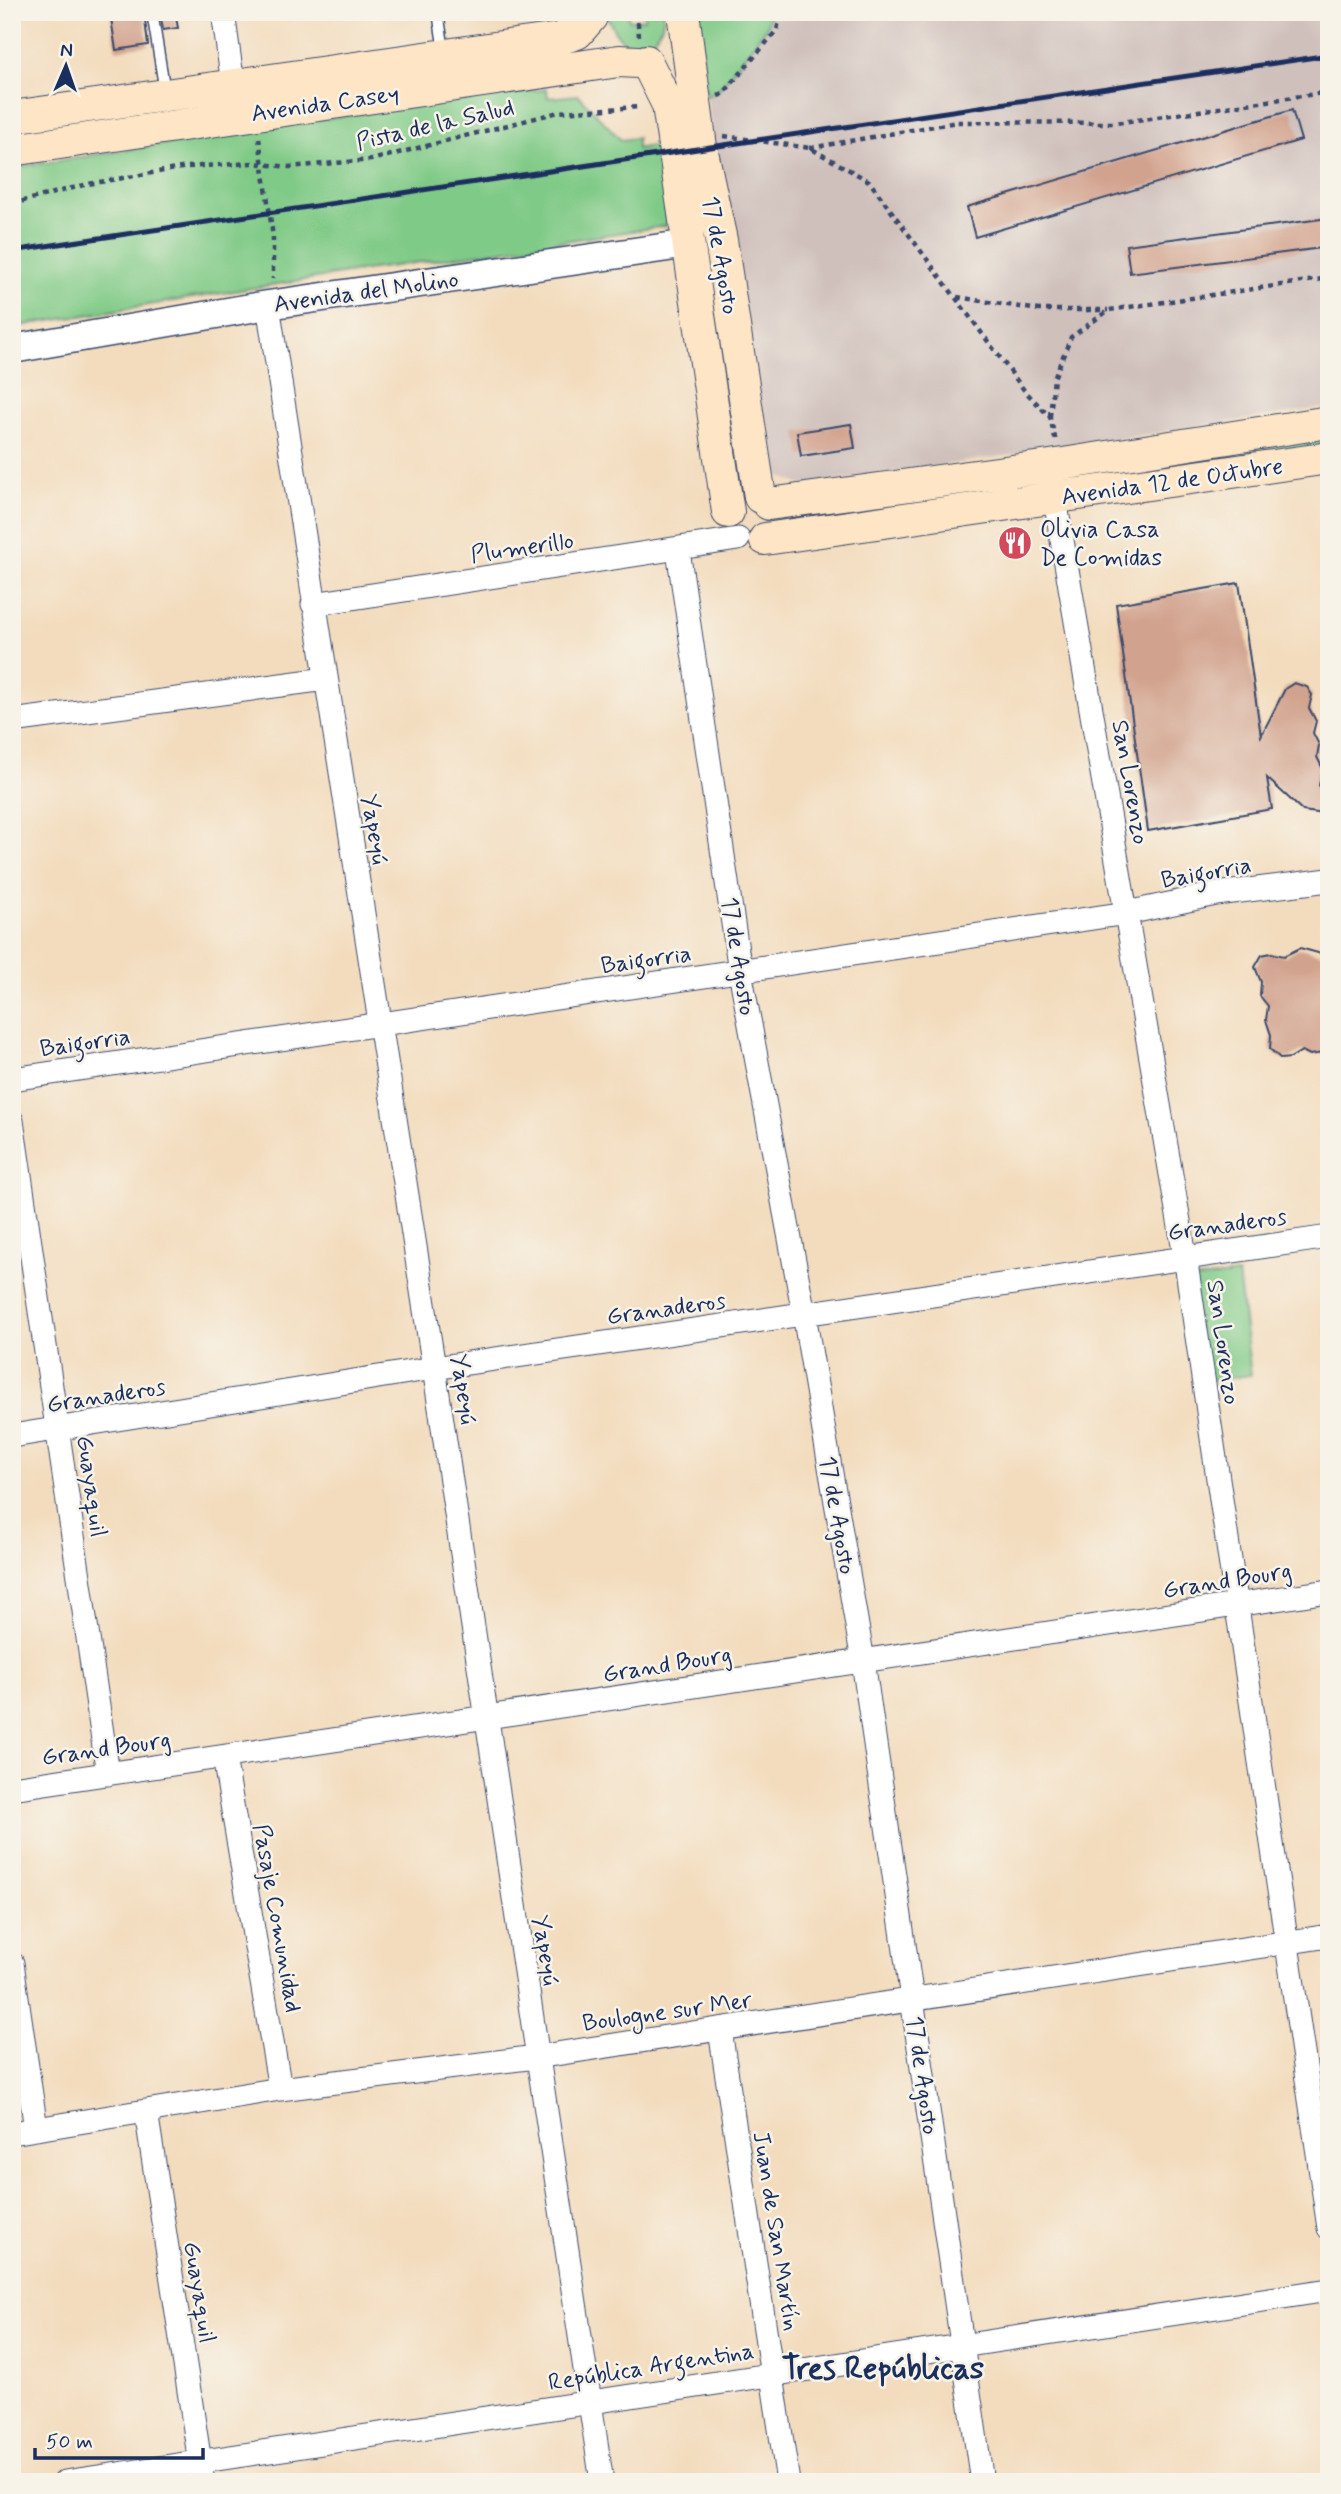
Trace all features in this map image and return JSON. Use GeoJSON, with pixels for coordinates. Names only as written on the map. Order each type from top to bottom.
{"type":"FeatureCollection","features":[{"type":"Feature","properties":{"kind":"main road"},"geometry":{"type":"LineString","coordinates":[[591,15],[596,33],[615,51],[642,61],[663,54],[679,37],[682,12]]}},
{"type":"Feature","properties":{"kind":"main road","name":"17 de Agosto"},"geometry":{"type":"LineString","coordinates":[[642,61],[682,104],[699,133],[721,240],[764,500],[775,517],[771,533],[744,530],[689,244],[682,104],[682,12]]}},
{"type":"Feature","properties":{"kind":"main road","name":"Avenida Casey"},"geometry":{"type":"LineString","coordinates":[[12,117],[558,39],[576,33],[591,15]]}},
{"type":"Feature","properties":{"kind":"main road","name":"Avenida Casey"},"geometry":{"type":"LineString","coordinates":[[12,150],[619,61],[642,61]]}},
{"type":"Feature","properties":{"kind":"main road","name":"Avenida del Molino"},"geometry":{"type":"LineString","coordinates":[[689,244],[721,240]]}},
{"type":"Feature","properties":{"kind":"main road","name":"Avenida 12 de Octubre"},"geometry":{"type":"LineString","coordinates":[[1329,422],[1056,465],[764,500],[740,497],[744,530],[1054,498],[1329,458]]}},
{"type":"Feature","properties":{"kind":"street"},"geometry":{"type":"LineString","coordinates":[[223,12],[236,116]]}},
{"type":"Feature","properties":{"kind":"street","name":"Avenida del Molino"},"geometry":{"type":"LineString","coordinates":[[12,349],[268,305],[689,244]]}},
{"type":"Feature","properties":{"kind":"street","name":"Yapeyú"},"geometry":{"type":"LineString","coordinates":[[268,305],[434,1368],[601,2482]]}},
{"type":"Feature","properties":{"kind":"street","name":"San Lorenzo"},"geometry":{"type":"LineString","coordinates":[[1056,465],[1054,498],[1185,1256],[1329,2228]]}},
{"type":"Feature","properties":{"kind":"street","name":"Plumerillo"},"geometry":{"type":"LineString","coordinates":[[313,604],[678,550],[744,530]]}},
{"type":"Feature","properties":{"kind":"street","name":"17 de Agosto"},"geometry":{"type":"LineString","coordinates":[[678,550],[740,971],[804,1314],[863,1661],[982,2482]]}},
{"type":"Feature","properties":{"kind":"street"},"geometry":{"type":"LineString","coordinates":[[12,721],[326,678]]}},
{"type":"Feature","properties":{"kind":"street","name":"Baigorria"},"geometry":{"type":"LineString","coordinates":[[12,1079],[1127,913],[1216,894],[1329,880]]}},
{"type":"Feature","properties":{"kind":"street","name":"Guayaquil"},"geometry":{"type":"LineString","coordinates":[[12,1121],[108,1774]]}},
{"type":"Feature","properties":{"kind":"street","name":"Granaderos"},"geometry":{"type":"LineString","coordinates":[[12,1436],[434,1368],[1329,1237]]}},
{"type":"Feature","properties":{"kind":"street","name":"Grand Bourg"},"geometry":{"type":"LineString","coordinates":[[12,1788],[1329,1591]]}},
{"type":"Feature","properties":{"kind":"street","name":"Pasaje Comunidad"},"geometry":{"type":"LineString","coordinates":[[224,1757],[280,2089]]}},
{"type":"Feature","properties":{"kind":"street","name":"Boulogne sur Mer"},"geometry":{"type":"LineString","coordinates":[[12,2133],[280,2089],[536,2057],[1329,1936]]}},
{"type":"Feature","properties":{"kind":"street"},"geometry":{"type":"LineString","coordinates":[[12,1963],[36,2129]]}},
{"type":"Feature","properties":{"kind":"street","name":"Juan de San Martín"},"geometry":{"type":"LineString","coordinates":[[720,2030],[788,2482]]}},
{"type":"Feature","properties":{"kind":"street","name":"Guayaquil"},"geometry":{"type":"LineString","coordinates":[[146,2111],[201,2471]]}},
{"type":"Feature","properties":{"kind":"street","name":"República Argentina"},"geometry":{"type":"LineString","coordinates":[[65,2482],[201,2471],[590,2402],[1329,2290]]}},
{"type":"Feature","properties":{"kind":"lane"},"geometry":{"type":"LineString","coordinates":[[152,12],[165,95]]}},
{"type":"Feature","properties":{"kind":"lane"},"geometry":{"type":"LineString","coordinates":[[438,12],[445,55]]}},
{"type":"Feature","properties":{"kind":"path","name":"Pista de la Salud"},"geometry":{"type":"LineString","coordinates":[[12,204],[88,184],[187,167],[263,164],[289,167],[371,160],[559,113],[682,104],[723,94],[777,30],[781,12]]}},
{"type":"Feature","properties":{"kind":"path"},"geometry":{"type":"LineString","coordinates":[[699,133],[810,148],[957,121],[1116,123],[1329,92]]}},
{"type":"Feature","properties":{"kind":"path"},"geometry":{"type":"LineString","coordinates":[[236,116],[259,136],[273,237],[273,276],[268,305]]}},
{"type":"Feature","properties":{"kind":"path"},"geometry":{"type":"LineString","coordinates":[[810,148],[869,181],[1024,390],[1050,417]]}},
{"type":"Feature","properties":{"kind":"path"},"geometry":{"type":"LineString","coordinates":[[957,297],[1039,310],[1109,310],[1329,278]]}},
{"type":"Feature","properties":{"kind":"path"},"geometry":{"type":"LineString","coordinates":[[1056,465],[1050,417],[1054,378],[1071,337],[1109,310]]}},
{"type":"Feature","properties":{"kind":"shaded area"},"geometry":{"type":"Polygon","coordinates":[[[697,12],[1329,12],[1329,407],[804,486],[780,476],[768,463],[706,96],[697,12]]]}},
{"type":"Feature","properties":{"kind":"green space"},"geometry":{"type":"Polygon","coordinates":[[[605,12],[628,12],[629,20],[644,19],[644,12],[664,12],[662,26],[648,48],[639,48],[621,39],[605,12]]]}},
{"type":"Feature","properties":{"kind":"green space"},"geometry":{"type":"Polygon","coordinates":[[[697,12],[770,12],[767,26],[717,92],[706,96],[697,12]]]}},
{"type":"Feature","properties":{"kind":"green space"},"geometry":{"type":"Polygon","coordinates":[[[547,89],[548,98],[578,95],[621,140],[637,138],[637,149],[666,143],[667,226],[353,272],[12,327],[12,168],[362,113],[547,89]]]}},
{"type":"Feature","properties":{"kind":"green space"},"geometry":{"type":"Polygon","coordinates":[[[1329,433],[1329,446],[1116,473],[1115,470],[1329,433]]]}},
{"type":"Feature","properties":{"kind":"green space"},"geometry":{"type":"Polygon","coordinates":[[[1238,1274],[1251,1375],[1205,1381],[1192,1280],[1238,1274]]]}},
{"type":"Feature","properties":{"kind":"building"},"geometry":{"type":"Polygon","coordinates":[[[110,12],[144,12],[148,45],[116,50],[110,12]]]}},
{"type":"Feature","properties":{"kind":"building"},"geometry":{"type":"Polygon","coordinates":[[[160,12],[175,12],[178,28],[163,30],[160,12]]]}},
{"type":"Feature","properties":{"kind":"building"},"geometry":{"type":"Polygon","coordinates":[[[1292,110],[1301,140],[975,237],[967,207],[1292,110]]]}},
{"type":"Feature","properties":{"kind":"building"},"geometry":{"type":"Polygon","coordinates":[[[1329,218],[1329,247],[1130,273],[1126,245],[1329,218]]]}},
{"type":"Feature","properties":{"kind":"building"},"geometry":{"type":"Polygon","coordinates":[[[851,424],[855,448],[801,456],[797,432],[851,424]]]}},
{"type":"Feature","properties":{"kind":"building"},"geometry":{"type":"Polygon","coordinates":[[[1239,583],[1261,736],[1285,689],[1294,683],[1307,687],[1312,695],[1309,708],[1316,721],[1313,733],[1319,745],[1317,757],[1323,769],[1319,785],[1326,797],[1325,806],[1317,813],[1303,811],[1267,778],[1272,809],[1148,831],[1116,604],[1239,583]]]}},
{"type":"Feature","properties":{"kind":"building"},"geometry":{"type":"Polygon","coordinates":[[[1300,948],[1329,956],[1329,1052],[1310,1055],[1302,1051],[1290,1058],[1281,1059],[1270,1049],[1271,1035],[1266,1020],[1268,1006],[1260,996],[1261,982],[1255,967],[1262,955],[1271,953],[1284,956],[1300,948]]]}},
{"type":"Feature","properties":{"kind":"railway"},"geometry":{"type":"LineString","coordinates":[[12,251],[1329,55]]}},
{"type":"Feature","properties":{"kind":"place","name":"Olivia Casa De Comidas"},"geometry":{"type":"Point","coordinates":[1015,543]}},
{"type":"Feature","properties":{"kind":"district","name":"Tres Repúblicas"},"geometry":{"type":"Point","coordinates":[883,2367]}}]}
